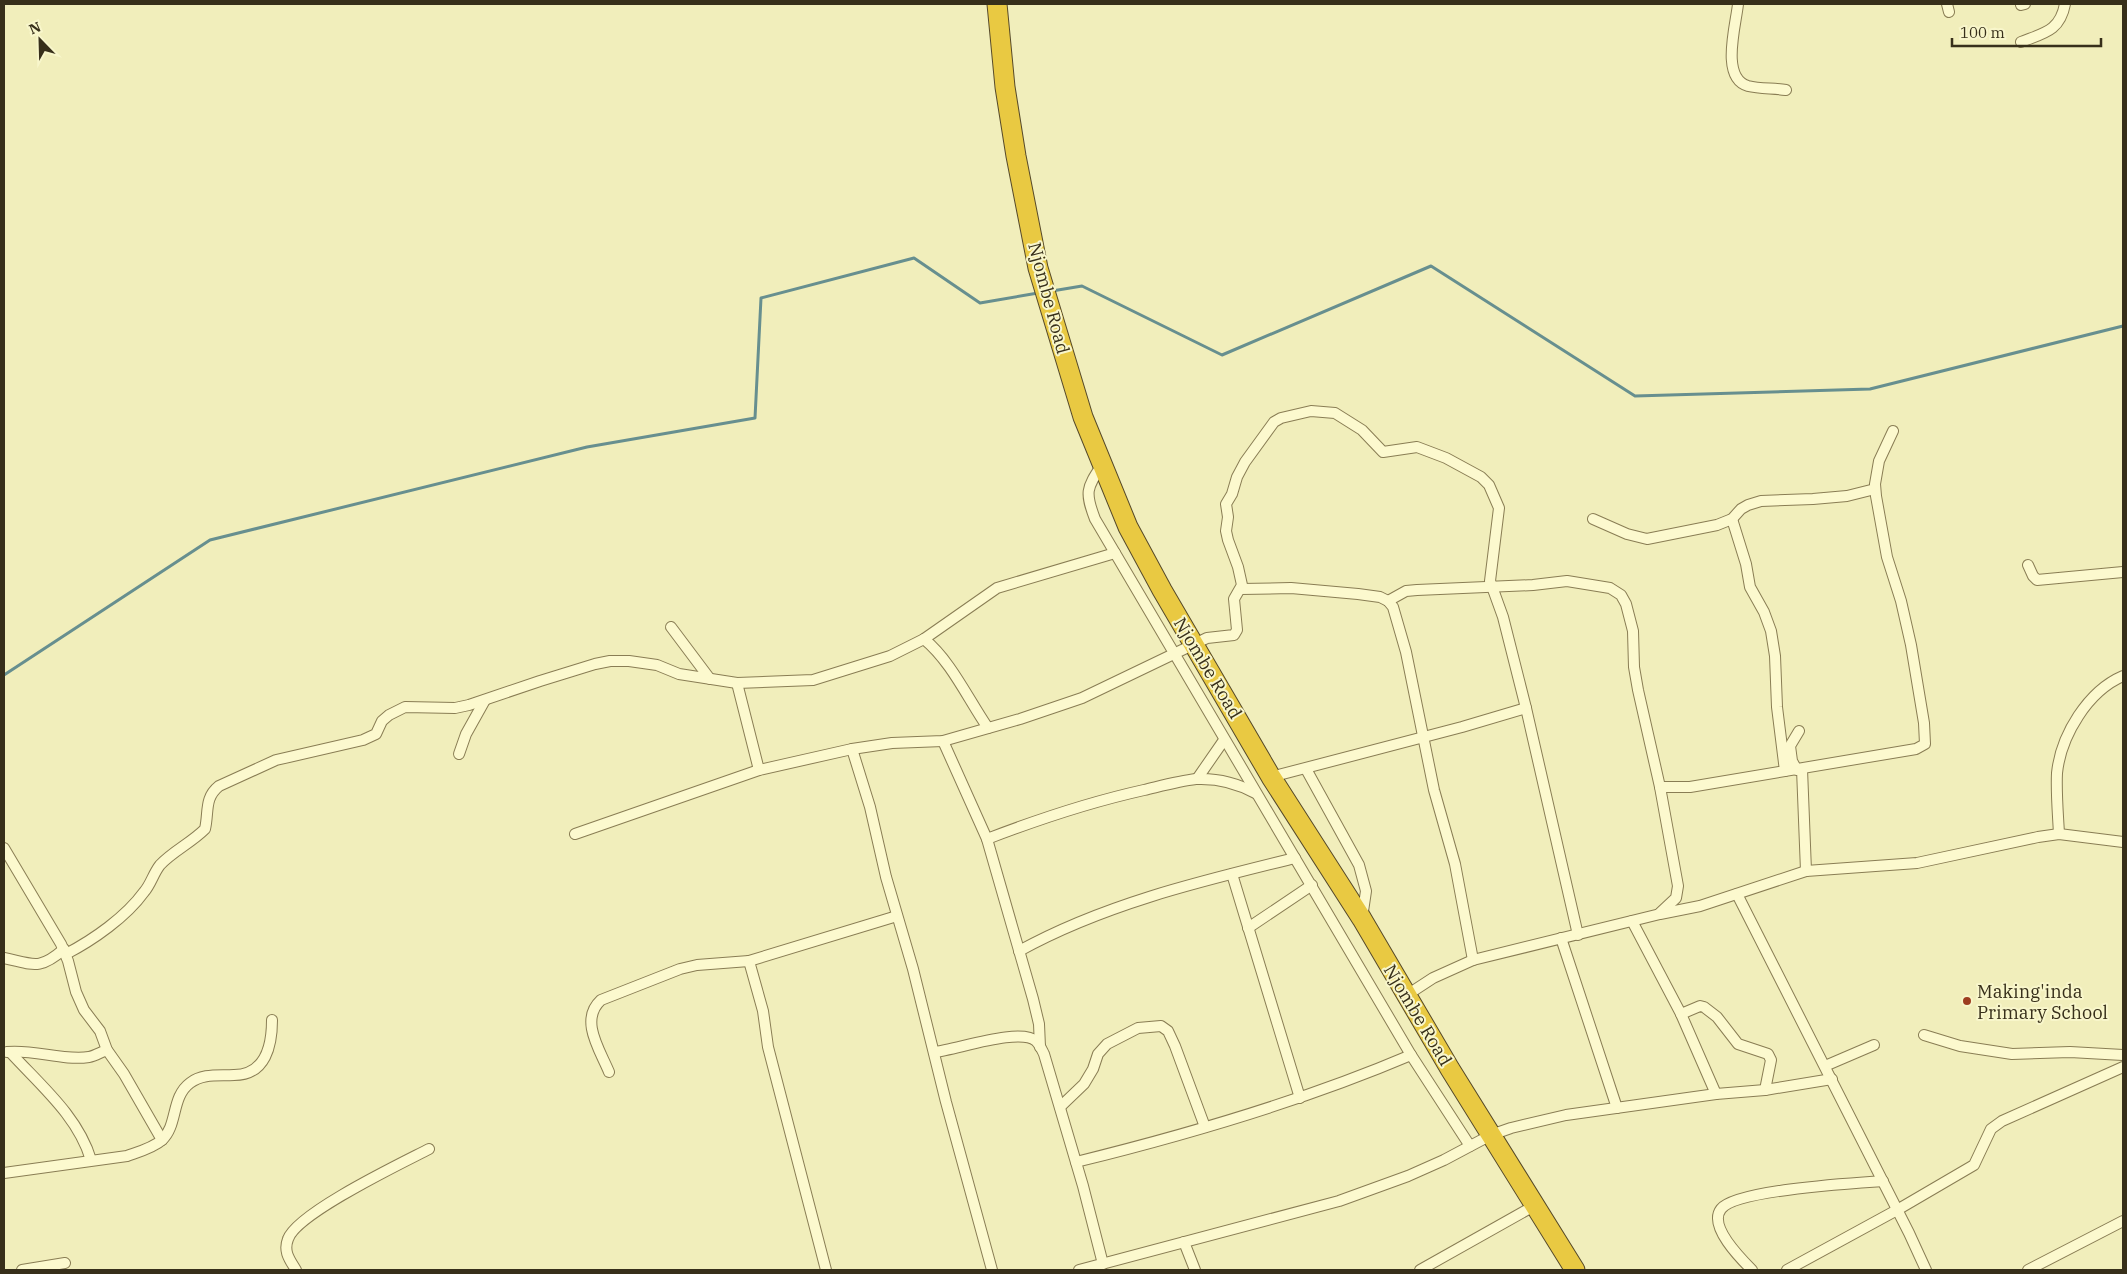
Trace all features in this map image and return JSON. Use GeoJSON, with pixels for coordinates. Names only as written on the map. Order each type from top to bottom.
{"type":"FeatureCollection","features":[{"type":"Feature","properties":{"kind":"highway","name":"Njombe Road"},"geometry":{"type":"LineString","coordinates":[[997,4],[1005,87],[1016,156],[1038,268],[1083,417],[1128,527],[1162,590],[1272,777],[1362,920],[1534,1206],[1575,1270]]}},
{"type":"Feature","properties":{"kind":"street"},"geometry":{"type":"LineString","coordinates":[[1738,4],[1731,57],[1731,68],[1735,76],[1741,83],[1747,86],[1786,90]]}},
{"type":"Feature","properties":{"kind":"street"},"geometry":{"type":"LineString","coordinates":[[2021,42],[2053,28],[2062,16],[2065,4]]}},
{"type":"Feature","properties":{"kind":"street"},"geometry":{"type":"LineString","coordinates":[[574,834],[759,770],[852,749],[892,743],[943,741],[1052,709],[1116,683],[1207,638],[1234,635],[1237,630],[1234,599],[1241,589],[1242,577],[1226,531],[1228,517],[1226,504],[1232,494],[1236,477],[1274,422],[1281,418],[1311,411],[1335,412],[1362,430],[1383,452],[1409,447],[1424,448],[1466,469],[1489,485],[1499,508],[1490,570],[1492,587],[1503,617],[1526,708],[1578,935]]}},
{"type":"Feature","properties":{"kind":"street"},"geometry":{"type":"LineString","coordinates":[[1660,788],[1690,787],[1737,778],[1800,770],[1916,749],[1925,744],[1924,723],[1911,644],[1901,601],[1887,557],[1875,489],[1879,461],[1893,431]]}},
{"type":"Feature","properties":{"kind":"street"},"geometry":{"type":"LineString","coordinates":[[1102,466],[1088,489],[1088,501],[1094,519],[1176,654],[1224,740],[1312,885],[1411,1056],[1470,1146]]}},
{"type":"Feature","properties":{"kind":"street"},"geometry":{"type":"LineString","coordinates":[[1593,519],[1627,534],[1647,539],[1717,525],[1732,519],[1741,509],[1760,501],[1847,496],[1875,489]]}},
{"type":"Feature","properties":{"kind":"street"},"geometry":{"type":"LineString","coordinates":[[1732,519],[1746,564],[1750,587],[1764,612],[1771,631],[1777,707],[1785,772]]}},
{"type":"Feature","properties":{"kind":"street"},"geometry":{"type":"LineString","coordinates":[[4,958],[36,965],[95,938],[137,901],[146,890],[152,876],[160,865],[172,854],[194,840],[205,829],[206,807],[212,792],[219,786],[276,760],[363,740],[376,734],[382,721],[396,710],[405,707],[455,708],[595,664],[610,662],[629,661],[657,665],[679,674],[736,683],[813,680],[890,656],[924,639],[997,588],[1115,553]]}},
{"type":"Feature","properties":{"kind":"street"},"geometry":{"type":"LineString","coordinates":[[2028,565],[2032,576],[2037,580],[2123,572]]}},
{"type":"Feature","properties":{"kind":"street"},"geometry":{"type":"LineString","coordinates":[[1388,601],[1406,592],[1416,590],[1492,587],[1567,581],[1610,588],[1621,596],[1626,604],[1634,631],[1634,667],[1638,690],[1660,788],[1676,872],[1678,892],[1660,914]]}},
{"type":"Feature","properties":{"kind":"street"},"geometry":{"type":"LineString","coordinates":[[1241,589],[1291,588],[1373,596],[1388,601],[1392,607],[1406,652],[1434,790],[1456,864],[1473,960]]}},
{"type":"Feature","properties":{"kind":"street"},"geometry":{"type":"LineString","coordinates":[[671,627],[710,679]]}},
{"type":"Feature","properties":{"kind":"street"},"geometry":{"type":"LineString","coordinates":[[924,639],[945,659],[988,728]]}},
{"type":"Feature","properties":{"kind":"street"},"geometry":{"type":"LineString","coordinates":[[2059,834],[2057,773],[2063,750],[2077,718],[2085,706],[2098,691],[2111,681],[2123,676]]}},
{"type":"Feature","properties":{"kind":"street"},"geometry":{"type":"LineString","coordinates":[[736,683],[759,770]]}},
{"type":"Feature","properties":{"kind":"street"},"geometry":{"type":"LineString","coordinates":[[459,754],[470,726],[485,700]]}},
{"type":"Feature","properties":{"kind":"street"},"geometry":{"type":"LineString","coordinates":[[1272,777],[1526,708]]}},
{"type":"Feature","properties":{"kind":"street"},"geometry":{"type":"LineString","coordinates":[[1799,731],[1790,746],[1792,761],[1800,770],[1806,871]]}},
{"type":"Feature","properties":{"kind":"street"},"geometry":{"type":"LineString","coordinates":[[1197,779],[1224,740]]}},
{"type":"Feature","properties":{"kind":"street"},"geometry":{"type":"LineString","coordinates":[[943,741],[987,839],[1039,1024],[1040,1047],[1076,1162],[1103,1264]]}},
{"type":"Feature","properties":{"kind":"street"},"geometry":{"type":"LineString","coordinates":[[852,749],[870,807],[886,877],[913,969],[992,1270]]}},
{"type":"Feature","properties":{"kind":"street"},"geometry":{"type":"LineString","coordinates":[[1306,768],[1335,824],[1353,852],[1362,872],[1366,891],[1362,920]]}},
{"type":"Feature","properties":{"kind":"street"},"geometry":{"type":"LineString","coordinates":[[987,839],[1055,814],[1197,779],[1222,780],[1239,784],[1256,794]]}},
{"type":"Feature","properties":{"kind":"street"},"geometry":{"type":"LineString","coordinates":[[1407,995],[1433,978],[1473,960],[1700,906],[1806,871],[1917,863],[2059,834],[2098,837],[2123,842]]}},
{"type":"Feature","properties":{"kind":"street"},"geometry":{"type":"LineString","coordinates":[[4,848],[65,952],[76,992],[84,1010],[100,1031],[107,1050],[124,1074],[162,1140]]}},
{"type":"Feature","properties":{"kind":"street"},"geometry":{"type":"LineString","coordinates":[[1019,951],[1049,934],[1079,921],[1143,899],[1295,858]]}},
{"type":"Feature","properties":{"kind":"street"},"geometry":{"type":"LineString","coordinates":[[1232,874],[1300,1098]]}},
{"type":"Feature","properties":{"kind":"street"},"geometry":{"type":"LineString","coordinates":[[1248,928],[1312,885]]}},
{"type":"Feature","properties":{"kind":"street"},"geometry":{"type":"LineString","coordinates":[[1737,894],[1832,1079],[1926,1270]]}},
{"type":"Feature","properties":{"kind":"street"},"geometry":{"type":"LineString","coordinates":[[609,1072],[590,1027],[594,1005],[600,1000],[680,969],[697,965],[749,960],[897,916]]}},
{"type":"Feature","properties":{"kind":"street"},"geometry":{"type":"LineString","coordinates":[[1632,922],[1682,1014],[1716,1094]]}},
{"type":"Feature","properties":{"kind":"street"},"geometry":{"type":"LineString","coordinates":[[1561,938],[1617,1108]]}},
{"type":"Feature","properties":{"kind":"street"},"geometry":{"type":"LineString","coordinates":[[749,960],[763,1011],[768,1047],[826,1270]]}},
{"type":"Feature","properties":{"kind":"street"},"geometry":{"type":"LineString","coordinates":[[1682,1014],[1700,1006],[1704,1007],[1717,1017],[1738,1044],[1768,1054],[1771,1060],[1765,1090]]}},
{"type":"Feature","properties":{"kind":"street"},"geometry":{"type":"LineString","coordinates":[[4,1173],[127,1156],[144,1150],[162,1140],[169,1128],[177,1101],[183,1090],[191,1082],[206,1075],[245,1074],[260,1064],[268,1054],[272,1038],[272,1020]]}},
{"type":"Feature","properties":{"kind":"street"},"geometry":{"type":"LineString","coordinates":[[1060,1107],[1084,1084],[1093,1069],[1098,1054],[1107,1044],[1138,1028],[1161,1026],[1168,1031],[1175,1046],[1204,1127]]}},
{"type":"Feature","properties":{"kind":"street"},"geometry":{"type":"LineString","coordinates":[[1924,1035],[1960,1046],[2012,1054],[2070,1052],[2123,1055]]}},
{"type":"Feature","properties":{"kind":"street"},"geometry":{"type":"LineString","coordinates":[[934,1052],[958,1049],[1009,1036],[1025,1036],[1035,1040],[1040,1047]]}},
{"type":"Feature","properties":{"kind":"street"},"geometry":{"type":"LineString","coordinates":[[1825,1066],[1874,1045]]}},
{"type":"Feature","properties":{"kind":"street"},"geometry":{"type":"LineString","coordinates":[[7,1052],[89,1057],[107,1050]]}},
{"type":"Feature","properties":{"kind":"street"},"geometry":{"type":"LineString","coordinates":[[7,1052],[54,1099],[76,1126],[87,1146],[91,1160]]}},
{"type":"Feature","properties":{"kind":"street"},"geometry":{"type":"LineString","coordinates":[[1076,1162],[1147,1144],[1300,1098],[1360,1077],[1411,1056]]}},
{"type":"Feature","properties":{"kind":"street"},"geometry":{"type":"LineString","coordinates":[[1787,1270],[1897,1210],[1974,1165],[1991,1129],[2002,1121],[2123,1068]]}},
{"type":"Feature","properties":{"kind":"street"},"geometry":{"type":"LineString","coordinates":[[1078,1270],[1340,1201],[1408,1176],[1491,1135],[1511,1128],[1566,1115],[1716,1094],[1765,1090],[1832,1079]]}},
{"type":"Feature","properties":{"kind":"street"},"geometry":{"type":"LineString","coordinates":[[296,1270],[287,1255],[286,1246],[288,1236],[296,1227],[348,1192],[429,1149]]}},
{"type":"Feature","properties":{"kind":"street"},"geometry":{"type":"LineString","coordinates":[[1752,1270],[1732,1248],[1721,1230],[1718,1215],[1720,1209],[1726,1204],[1750,1195],[1784,1190],[1883,1181]]}},
{"type":"Feature","properties":{"kind":"street"},"geometry":{"type":"LineString","coordinates":[[1420,1270],[1534,1206]]}},
{"type":"Feature","properties":{"kind":"street"},"geometry":{"type":"LineString","coordinates":[[2028,1270],[2123,1222]]}},
{"type":"Feature","properties":{"kind":"street"},"geometry":{"type":"LineString","coordinates":[[1184,1242],[1195,1270]]}},
{"type":"Feature","properties":{"kind":"street"},"geometry":{"type":"LineString","coordinates":[[22,1270],[65,1263]]}},
{"type":"Feature","properties":{"kind":"waterway"},"geometry":{"type":"LineString","coordinates":[[4,675],[210,540],[587,447],[755,418],[761,298],[914,258],[980,303],[1038,293]]}},
{"type":"Feature","properties":{"kind":"waterway"},"geometry":{"type":"LineString","coordinates":[[1052,291],[1082,286],[1222,355],[1431,266],[1635,396],[1870,389],[2123,326]]}},
{"type":"Feature","properties":{"kind":"place","name":"Making'inda Primary School"},"geometry":{"type":"Point","coordinates":[1967,1001]}}]}
